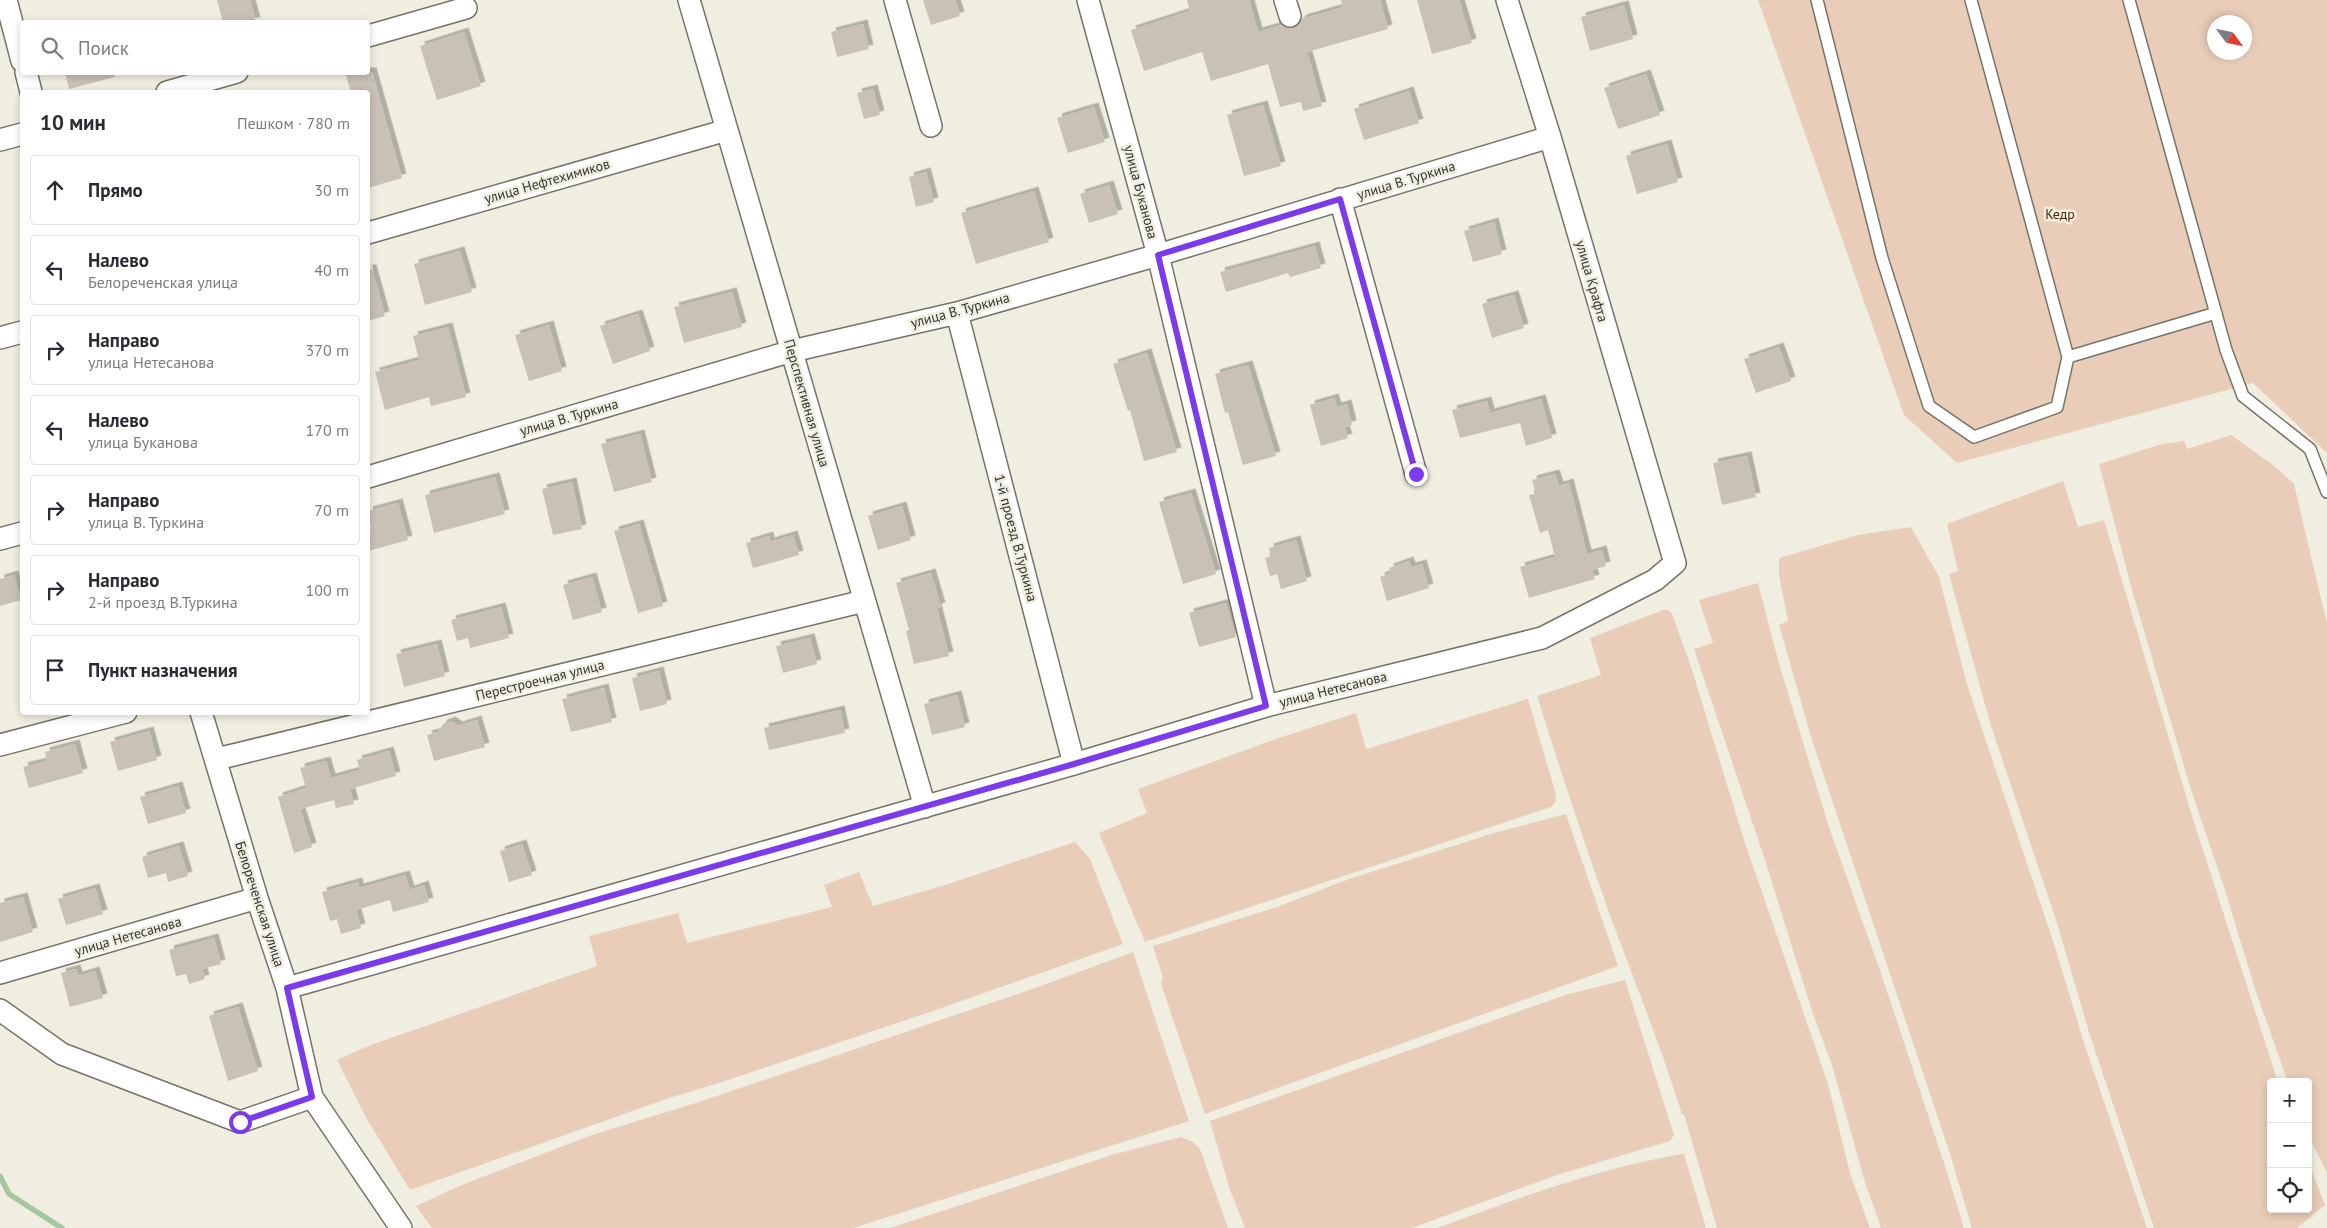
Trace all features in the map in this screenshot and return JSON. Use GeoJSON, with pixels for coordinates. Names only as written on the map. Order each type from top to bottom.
{"type":"FeatureCollection","features":[{"type":"Feature","properties":{"kind":"street"},"geometry":{"type":"LineString","coordinates":[[6,0],[20,53]]}},
{"type":"Feature","properties":{"kind":"street","name":"Перспективная улица"},"geometry":{"type":"LineString","coordinates":[[689,0],[924,806]]}},
{"type":"Feature","properties":{"kind":"street"},"geometry":{"type":"LineString","coordinates":[[895,0],[931,126]]}},
{"type":"Feature","properties":{"kind":"street","name":"улица Буканова"},"geometry":{"type":"LineString","coordinates":[[1088,0],[1158,255],[1266,706]]}},
{"type":"Feature","properties":{"kind":"street","name":"улица Крафта"},"geometry":{"type":"LineString","coordinates":[[1507,0],[1550,137],[1675,563]]}},
{"type":"Feature","properties":{"kind":"street"},"geometry":{"type":"LineString","coordinates":[[370,35],[466,8]]}},
{"type":"Feature","properties":{"kind":"street"},"geometry":{"type":"LineString","coordinates":[[27,75],[30,90]]}},
{"type":"Feature","properties":{"kind":"street"},"geometry":{"type":"LineString","coordinates":[[174,90],[226,75]]}},
{"type":"Feature","properties":{"kind":"street","name":"улица Нефтехимиков"},"geometry":{"type":"LineString","coordinates":[[370,232],[727,130]]}},
{"type":"Feature","properties":{"kind":"street"},"geometry":{"type":"LineString","coordinates":[[0,140],[20,135]]}},
{"type":"Feature","properties":{"kind":"street","name":"улица В. Туркина"},"geometry":{"type":"LineString","coordinates":[[370,476],[792,351],[957,313],[1158,255],[1550,137]]}},
{"type":"Feature","properties":{"kind":"street"},"geometry":{"type":"LineString","coordinates":[[1340,199],[1416,474]]}},
{"type":"Feature","properties":{"kind":"street","name":"1-й проезд В.Туркина"},"geometry":{"type":"LineString","coordinates":[[957,313],[1074,764]]}},
{"type":"Feature","properties":{"kind":"street"},"geometry":{"type":"LineString","coordinates":[[0,338],[20,333]]}},
{"type":"Feature","properties":{"kind":"street"},"geometry":{"type":"LineString","coordinates":[[0,539],[20,534]]}},
{"type":"Feature","properties":{"kind":"street","name":"улица Нетесанова"},"geometry":{"type":"LineString","coordinates":[[287,988],[1074,764],[1266,706],[1542,638],[1656,580],[1675,563]]}},
{"type":"Feature","properties":{"kind":"street","name":"Перестроечная улица"},"geometry":{"type":"LineString","coordinates":[[217,759],[864,601]]}},
{"type":"Feature","properties":{"kind":"street"},"geometry":{"type":"LineString","coordinates":[[0,745],[115,715]]}},
{"type":"Feature","properties":{"kind":"street","name":"Белореченская улица"},"geometry":{"type":"LineString","coordinates":[[202,715],[217,759],[257,898],[287,988],[312,1097]]}},
{"type":"Feature","properties":{"kind":"street","name":"улица Нетесанова"},"geometry":{"type":"LineString","coordinates":[[0,973],[257,898]]}},
{"type":"Feature","properties":{"kind":"street"},"geometry":{"type":"LineString","coordinates":[[0,1010],[62,1054],[240,1122],[312,1097],[402,1228]]}},
{"type":"Feature","properties":{"kind":"lane"},"geometry":{"type":"LineString","coordinates":[[1817,0],[1882,258],[1929,406],[1974,437],[2057,407],[2068,357],[1971,0]]}},
{"type":"Feature","properties":{"kind":"lane"},"geometry":{"type":"LineString","coordinates":[[2130,0],[2226,350],[2243,396],[2310,449],[2327,492]]}},
{"type":"Feature","properties":{"kind":"lane"},"geometry":{"type":"LineString","coordinates":[[2068,357],[2216,313]]}},
{"type":"Feature","properties":{"kind":"green space","name":"Кедр"},"geometry":{"type":"Polygon","coordinates":[[[1758,0],[2327,0],[2327,453],[2253,383],[1957,463],[1904,415],[1758,0]]]}},
{"type":"Feature","properties":{"kind":"green space"},"geometry":{"type":"Polygon","coordinates":[[[2231,435],[2273,465],[2294,484],[2327,624],[2327,1173],[2312,1143],[2312,1078],[2287,1078],[2255,989],[2224,887],[2191,790],[2132,590],[2099,464],[2162,444],[2184,441],[2187,449],[2231,435]]]}},
{"type":"Feature","properties":{"kind":"green space"},"geometry":{"type":"Polygon","coordinates":[[[2063,481],[2078,527],[2104,520],[2192,816],[2277,1078],[2267,1078],[2267,1213],[2312,1213],[2312,1171],[2325,1205],[2297,1228],[2154,1228],[2089,1032],[2057,923],[1991,726],[1949,574],[1958,571],[1947,524],[2063,481]]]}},
{"type":"Feature","properties":{"kind":"green space"},"geometry":{"type":"Polygon","coordinates":[[[1911,527],[1939,577],[1967,684],[2055,947],[2084,1043],[2147,1228],[1972,1228],[1950,1154],[1812,740],[1779,625],[1788,621],[1779,575],[1779,558],[1858,535],[1911,527]]]}},
{"type":"Feature","properties":{"kind":"green space"},"geometry":{"type":"Polygon","coordinates":[[[1758,583],[1778,660],[1828,824],[1885,985],[1964,1228],[1881,1228],[1864,1179],[1832,1065],[1812,1011],[1765,860],[1694,649],[1713,643],[1699,600],[1758,583]]]}},
{"type":"Feature","properties":{"kind":"green space"},"geometry":{"type":"Polygon","coordinates":[[[1663,610],[1668,610],[1672,614],[1692,670],[1744,840],[1828,1084],[1850,1173],[1870,1228],[1717,1228],[1684,1114],[1682,1114],[1582,833],[1537,696],[1601,675],[1590,638],[1663,610]]]}},
{"type":"Feature","properties":{"kind":"green space"},"geometry":{"type":"Polygon","coordinates":[[[1528,699],[1555,791],[1556,801],[1551,807],[1145,942],[1099,833],[1147,813],[1138,789],[1279,738],[1356,713],[1366,749],[1528,699]]]}},
{"type":"Feature","properties":{"kind":"green space"},"geometry":{"type":"Polygon","coordinates":[[[1566,814],[1618,966],[1205,1114],[1161,984],[1163,978],[1153,946],[1277,907],[1346,880],[1494,833],[1566,814]]]}},
{"type":"Feature","properties":{"kind":"green space"},"geometry":{"type":"Polygon","coordinates":[[[1075,842],[1090,859],[1123,944],[927,1013],[666,1099],[410,1190],[368,1121],[337,1060],[368,1046],[597,966],[589,936],[678,913],[687,943],[832,907],[824,885],[859,872],[873,906],[945,885],[1075,842]]]}},
{"type":"Feature","properties":{"kind":"green space"},"geometry":{"type":"Polygon","coordinates":[[[1133,952],[1189,1121],[853,1228],[432,1228],[416,1206],[464,1184],[592,1135],[702,1101],[1038,987],[1133,952]]]}},
{"type":"Feature","properties":{"kind":"green space"},"geometry":{"type":"Polygon","coordinates":[[[1625,980],[1674,1135],[1670,1141],[1557,1175],[1412,1228],[1245,1228],[1230,1190],[1210,1121],[1565,995],[1625,980]]]}},
{"type":"Feature","properties":{"kind":"green space"},"geometry":{"type":"Polygon","coordinates":[[[1181,1137],[1193,1142],[1200,1149],[1228,1228],[890,1228],[1115,1154],[1181,1137]]]}},
{"type":"Feature","properties":{"kind":"green space"},"geometry":{"type":"Polygon","coordinates":[[[1684,1154],[1706,1228],[1437,1228],[1588,1176],[1619,1167],[1684,1154]]]}},
{"type":"Feature","properties":{"kind":"building"},"geometry":{"type":"Polygon","coordinates":[[[217,0],[250,0],[255,20],[222,20],[217,0]]]}},
{"type":"Feature","properties":{"kind":"building"},"geometry":{"type":"Polygon","coordinates":[[[923,0],[955,0],[960,16],[931,25],[923,0]]]}},
{"type":"Feature","properties":{"kind":"building"},"geometry":{"type":"Polygon","coordinates":[[[1187,0],[1249,0],[1258,32],[1281,25],[1294,28],[1302,19],[1343,7],[1341,0],[1380,0],[1388,29],[1307,52],[1322,106],[1303,111],[1301,102],[1280,107],[1268,64],[1211,81],[1202,52],[1144,71],[1131,30],[1190,11],[1187,0]]]}},
{"type":"Feature","properties":{"kind":"building"},"geometry":{"type":"Polygon","coordinates":[[[1417,0],[1459,0],[1472,43],[1432,54],[1417,0]]]}},
{"type":"Feature","properties":{"kind":"building"},"geometry":{"type":"Polygon","coordinates":[[[1624,5],[1633,39],[1590,51],[1581,17],[1624,5]]]}},
{"type":"Feature","properties":{"kind":"building"},"geometry":{"type":"Polygon","coordinates":[[[863,24],[869,49],[837,57],[831,32],[863,24]]]}},
{"type":"Feature","properties":{"kind":"building"},"geometry":{"type":"Polygon","coordinates":[[[464,32],[481,86],[437,100],[420,46],[464,32]]]}},
{"type":"Feature","properties":{"kind":"building"},"geometry":{"type":"Polygon","coordinates":[[[370,72],[372,72],[402,178],[370,187],[370,90],[350,90],[346,75],[370,75],[370,72]]]}},
{"type":"Feature","properties":{"kind":"building"},"geometry":{"type":"Polygon","coordinates":[[[1646,74],[1660,115],[1618,129],[1604,88],[1646,74]]]}},
{"type":"Feature","properties":{"kind":"building"},"geometry":{"type":"Polygon","coordinates":[[[66,75],[115,75],[115,77],[69,89],[66,75]]]}},
{"type":"Feature","properties":{"kind":"building"},"geometry":{"type":"Polygon","coordinates":[[[873,89],[880,115],[864,119],[857,93],[873,89]]]}},
{"type":"Feature","properties":{"kind":"building"},"geometry":{"type":"Polygon","coordinates":[[[1409,91],[1419,123],[1364,140],[1354,109],[1409,91]]]}},
{"type":"Feature","properties":{"kind":"building"},"geometry":{"type":"Polygon","coordinates":[[[1263,105],[1281,166],[1244,176],[1227,115],[1263,105]]]}},
{"type":"Feature","properties":{"kind":"building"},"geometry":{"type":"Polygon","coordinates":[[[1094,107],[1105,142],[1068,153],[1057,118],[1094,107]]]}},
{"type":"Feature","properties":{"kind":"building"},"geometry":{"type":"Polygon","coordinates":[[[1667,144],[1678,182],[1637,194],[1626,156],[1667,144]]]}},
{"type":"Feature","properties":{"kind":"building"},"geometry":{"type":"Polygon","coordinates":[[[926,172],[934,202],[916,207],[909,177],[926,172]]]}},
{"type":"Feature","properties":{"kind":"building"},"geometry":{"type":"Polygon","coordinates":[[[1109,185],[1118,214],[1089,223],[1080,194],[1109,185]]]}},
{"type":"Feature","properties":{"kind":"building"},"geometry":{"type":"Polygon","coordinates":[[[1034,191],[1049,242],[976,264],[961,213],[1034,191]]]}},
{"type":"Feature","properties":{"kind":"building"},"geometry":{"type":"Polygon","coordinates":[[[1494,222],[1502,254],[1473,262],[1464,231],[1494,222]]]}},
{"type":"Feature","properties":{"kind":"building"},"geometry":{"type":"Polygon","coordinates":[[[1315,246],[1321,268],[1290,277],[1288,273],[1226,292],[1220,272],[1315,246]]]}},
{"type":"Feature","properties":{"kind":"building"},"geometry":{"type":"Polygon","coordinates":[[[460,251],[472,292],[425,305],[414,264],[460,251]]]}},
{"type":"Feature","properties":{"kind":"building"},"geometry":{"type":"Polygon","coordinates":[[[370,269],[372,269],[385,316],[370,320],[370,269]]]}},
{"type":"Feature","properties":{"kind":"building"},"geometry":{"type":"Polygon","coordinates":[[[732,292],[742,327],[684,343],[674,307],[732,292]]]}},
{"type":"Feature","properties":{"kind":"building"},"geometry":{"type":"Polygon","coordinates":[[[1514,295],[1524,328],[1492,338],[1482,304],[1514,295]]]}},
{"type":"Feature","properties":{"kind":"building"},"geometry":{"type":"Polygon","coordinates":[[[638,314],[650,351],[613,364],[600,326],[638,314]]]}},
{"type":"Feature","properties":{"kind":"building"},"geometry":{"type":"Polygon","coordinates":[[[549,325],[562,371],[529,381],[515,335],[549,325]]]}},
{"type":"Feature","properties":{"kind":"building"},"geometry":{"type":"Polygon","coordinates":[[[448,327],[466,397],[431,406],[429,397],[385,410],[375,372],[419,360],[413,336],[448,327]]]}},
{"type":"Feature","properties":{"kind":"building"},"geometry":{"type":"Polygon","coordinates":[[[1779,347],[1791,381],[1756,393],[1744,359],[1779,347]]]}},
{"type":"Feature","properties":{"kind":"building"},"geometry":{"type":"Polygon","coordinates":[[[1147,353],[1177,452],[1144,461],[1130,410],[1128,411],[1113,364],[1147,353]]]}},
{"type":"Feature","properties":{"kind":"building"},"geometry":{"type":"Polygon","coordinates":[[[1248,365],[1276,456],[1243,465],[1228,412],[1225,413],[1215,374],[1248,365]]]}},
{"type":"Feature","properties":{"kind":"building"},"geometry":{"type":"Polygon","coordinates":[[[1334,398],[1337,407],[1347,404],[1352,425],[1344,427],[1348,438],[1321,446],[1310,405],[1334,398]]]}},
{"type":"Feature","properties":{"kind":"building"},"geometry":{"type":"Polygon","coordinates":[[[1541,399],[1552,438],[1526,446],[1520,423],[1460,438],[1452,410],[1487,401],[1490,413],[1541,399]]]}},
{"type":"Feature","properties":{"kind":"building"},"geometry":{"type":"Polygon","coordinates":[[[640,434],[652,482],[614,492],[601,444],[640,434]]]}},
{"type":"Feature","properties":{"kind":"building"},"geometry":{"type":"Polygon","coordinates":[[[1747,456],[1756,497],[1722,505],[1713,463],[1747,456]]]}},
{"type":"Feature","properties":{"kind":"building"},"geometry":{"type":"Polygon","coordinates":[[[1555,474],[1559,486],[1569,483],[1587,554],[1602,550],[1606,566],[1592,570],[1595,579],[1529,598],[1520,567],[1555,557],[1548,530],[1540,533],[1529,495],[1536,494],[1532,480],[1555,474]]]}},
{"type":"Feature","properties":{"kind":"building"},"geometry":{"type":"Polygon","coordinates":[[[495,477],[505,514],[434,533],[425,495],[495,477]]]}},
{"type":"Feature","properties":{"kind":"building"},"geometry":{"type":"Polygon","coordinates":[[[572,482],[582,529],[553,535],[542,489],[572,482]]]}},
{"type":"Feature","properties":{"kind":"building"},"geometry":{"type":"Polygon","coordinates":[[[1191,493],[1216,574],[1183,584],[1159,502],[1191,493]]]}},
{"type":"Feature","properties":{"kind":"building"},"geometry":{"type":"Polygon","coordinates":[[[398,503],[408,540],[370,550],[370,510],[398,503]]]}},
{"type":"Feature","properties":{"kind":"building"},"geometry":{"type":"Polygon","coordinates":[[[902,506],[911,540],[878,550],[868,516],[902,506]]]}},
{"type":"Feature","properties":{"kind":"building"},"geometry":{"type":"Polygon","coordinates":[[[639,524],[663,606],[638,613],[614,531],[639,524]]]}},
{"type":"Feature","properties":{"kind":"building"},"geometry":{"type":"Polygon","coordinates":[[[793,535],[799,555],[753,568],[746,543],[769,536],[770,542],[793,535]]]}},
{"type":"Feature","properties":{"kind":"building"},"geometry":{"type":"Polygon","coordinates":[[[1296,540],[1307,581],[1281,589],[1277,574],[1270,576],[1265,558],[1271,556],[1269,548],[1296,540]]]}},
{"type":"Feature","properties":{"kind":"building"},"geometry":{"type":"Polygon","coordinates":[[[1409,561],[1411,567],[1422,564],[1429,588],[1387,601],[1380,577],[1391,573],[1389,568],[1409,561]]]}},
{"type":"Feature","properties":{"kind":"building"},"geometry":{"type":"Polygon","coordinates":[[[931,573],[941,607],[937,608],[949,656],[914,664],[906,631],[909,630],[896,583],[931,573]]]}},
{"type":"Feature","properties":{"kind":"building"},"geometry":{"type":"Polygon","coordinates":[[[14,575],[20,600],[0,606],[0,579],[14,575]]]}},
{"type":"Feature","properties":{"kind":"building"},"geometry":{"type":"Polygon","coordinates":[[[592,577],[602,612],[573,620],[563,585],[592,577]]]}},
{"type":"Feature","properties":{"kind":"building"},"geometry":{"type":"Polygon","coordinates":[[[1226,603],[1236,637],[1199,647],[1189,613],[1226,603]]]}},
{"type":"Feature","properties":{"kind":"building"},"geometry":{"type":"Polygon","coordinates":[[[501,607],[509,638],[470,648],[468,638],[457,641],[451,620],[501,607]]]}},
{"type":"Feature","properties":{"kind":"building"},"geometry":{"type":"Polygon","coordinates":[[[810,638],[817,664],[783,673],[776,646],[810,638]]]}},
{"type":"Feature","properties":{"kind":"building"},"geometry":{"type":"Polygon","coordinates":[[[437,644],[445,676],[404,687],[396,654],[437,644]]]}},
{"type":"Feature","properties":{"kind":"building"},"geometry":{"type":"Polygon","coordinates":[[[659,671],[667,704],[640,711],[632,678],[659,671]]]}},
{"type":"Feature","properties":{"kind":"building"},"geometry":{"type":"Polygon","coordinates":[[[604,688],[612,722],[571,732],[562,699],[604,688]]]}},
{"type":"Feature","properties":{"kind":"building"},"geometry":{"type":"Polygon","coordinates":[[[957,695],[965,727],[932,735],[924,704],[957,695]]]}},
{"type":"Feature","properties":{"kind":"building"},"geometry":{"type":"Polygon","coordinates":[[[840,710],[845,733],[769,750],[764,728],[840,710]]]}},
{"type":"Feature","properties":{"kind":"building"},"geometry":{"type":"Polygon","coordinates":[[[477,720],[485,747],[434,761],[427,735],[438,732],[443,724],[451,721],[458,726],[477,720]]]}},
{"type":"Feature","properties":{"kind":"building"},"geometry":{"type":"Polygon","coordinates":[[[149,731],[157,760],[118,771],[110,742],[149,731]]]}},
{"type":"Feature","properties":{"kind":"building"},"geometry":{"type":"Polygon","coordinates":[[[75,744],[83,773],[29,788],[23,767],[47,761],[45,752],[75,744]]]}},
{"type":"Feature","properties":{"kind":"building"},"geometry":{"type":"Polygon","coordinates":[[[389,751],[396,776],[350,789],[354,804],[336,808],[334,800],[300,809],[312,847],[294,853],[278,797],[306,788],[300,768],[326,761],[331,778],[360,770],[357,760],[389,751]]]}},
{"type":"Feature","properties":{"kind":"building"},"geometry":{"type":"Polygon","coordinates":[[[178,786],[186,813],[148,824],[140,797],[178,786]]]}},
{"type":"Feature","properties":{"kind":"building"},"geometry":{"type":"Polygon","coordinates":[[[522,844],[532,875],[509,882],[500,851],[522,844]]]}},
{"type":"Feature","properties":{"kind":"building"},"geometry":{"type":"Polygon","coordinates":[[[179,846],[188,876],[168,882],[166,873],[148,878],[142,857],[179,846]]]}},
{"type":"Feature","properties":{"kind":"building"},"geometry":{"type":"Polygon","coordinates":[[[405,875],[410,890],[424,885],[429,902],[393,912],[390,900],[356,910],[361,928],[341,934],[337,919],[330,921],[322,892],[358,882],[359,888],[405,875]]]}},
{"type":"Feature","properties":{"kind":"building"},"geometry":{"type":"Polygon","coordinates":[[[95,888],[103,914],[66,925],[58,899],[95,888]]]}},
{"type":"Feature","properties":{"kind":"building"},"geometry":{"type":"Polygon","coordinates":[[[23,897],[33,932],[0,942],[0,903],[23,897]]]}},
{"type":"Feature","properties":{"kind":"building"},"geometry":{"type":"Polygon","coordinates":[[[214,938],[221,964],[202,969],[205,979],[189,984],[186,974],[176,976],[169,950],[214,938]]]}},
{"type":"Feature","properties":{"kind":"building"},"geometry":{"type":"Polygon","coordinates":[[[76,969],[78,976],[95,971],[103,998],[70,1007],[61,973],[76,969]]]}},
{"type":"Feature","properties":{"kind":"building"},"geometry":{"type":"Polygon","coordinates":[[[238,1007],[258,1071],[228,1081],[209,1016],[238,1007]]]}},
{"type":"Feature","properties":{"kind":"waterway"},"geometry":{"type":"LineString","coordinates":[[0,1176],[9,1194],[62,1228]]}},
{"type":"Feature","properties":{"kind":"route"},"geometry":{"type":"LineString","coordinates":[[240,1122],[312,1097],[287,988],[1074,764],[1266,706],[1158,255],[1340,199],[1416,474]]}}]}
